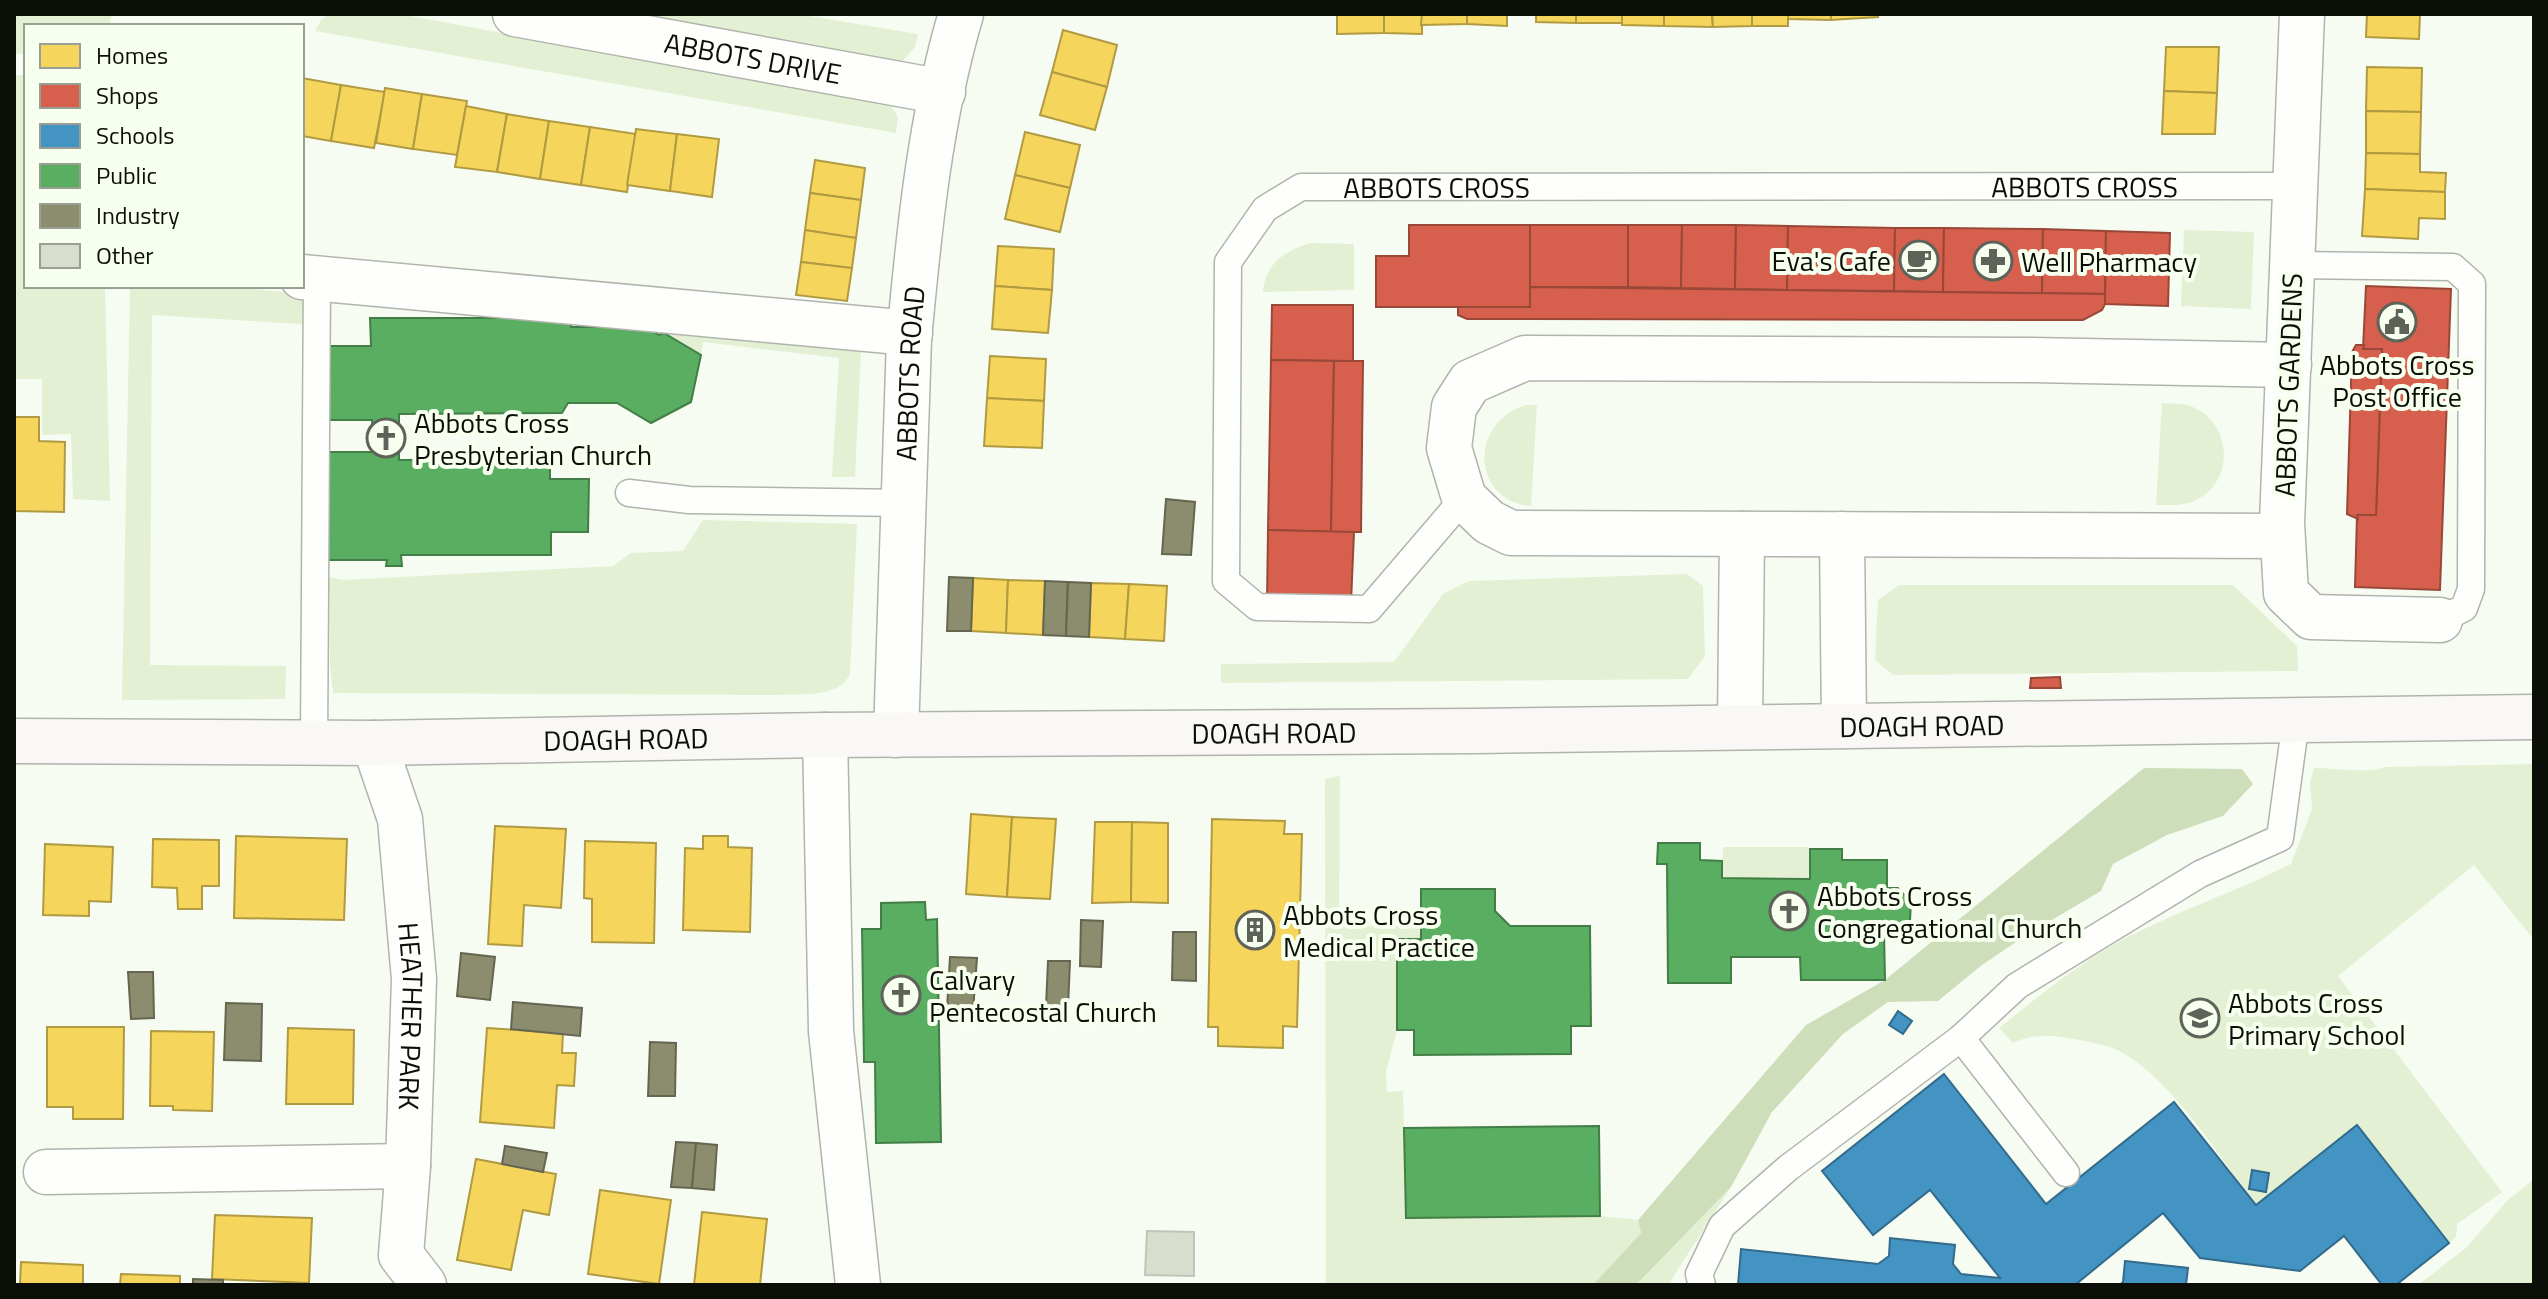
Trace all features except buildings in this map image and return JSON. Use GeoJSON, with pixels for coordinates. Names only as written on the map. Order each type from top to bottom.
{"type":"FeatureCollection","features":[{"type":"Feature","properties":{"kind":"main road","name":"DOAGH ROAD"},"geometry":{"type":"LineString","coordinates":[[14,741],[374,743],[825,735],[1474,731],[1740,725],[2534,717]]}},
{"type":"Feature","properties":{"kind":"street","name":"ABBOTS DRIVE"},"geometry":{"type":"LineString","coordinates":[[515,14],[943,92]]}},
{"type":"Feature","properties":{"kind":"street","name":"ABBOTS ROAD"},"geometry":{"type":"LineString","coordinates":[[896,735],[910,333],[920,240],[943,92],[961,14]]}},
{"type":"Feature","properties":{"kind":"street","name":"ABBOTS GARDENS"},"geometry":{"type":"LineString","coordinates":[[2302,14],[2282,536],[2286,593],[2311,617],[2440,620]]}},
{"type":"Feature","properties":{"kind":"street"},"geometry":{"type":"LineString","coordinates":[[310,277],[910,333]]}},
{"type":"Feature","properties":{"kind":"street"},"geometry":{"type":"LineString","coordinates":[[2282,536],[1511,533],[1489,522],[1464,498],[1449,448],[1454,407],[1470,382],[1525,358],[2029,360],[2289,365]]}},
{"type":"Feature","properties":{"kind":"street"},"geometry":{"type":"LineString","coordinates":[[1740,725],[1742,534]]}},
{"type":"Feature","properties":{"kind":"street"},"geometry":{"type":"LineString","coordinates":[[1842,534],[1844,726]]}},
{"type":"Feature","properties":{"kind":"street"},"geometry":{"type":"LineString","coordinates":[[825,735],[831,1031],[858,1285]]}},
{"type":"Feature","properties":{"kind":"street","name":"HEATHER PARK"},"geometry":{"type":"LineString","coordinates":[[374,743],[400,819],[414,979],[408,1166],[401,1255],[424,1285]]}},
{"type":"Feature","properties":{"kind":"street"},"geometry":{"type":"LineString","coordinates":[[46,1172],[408,1166]]}},
{"type":"Feature","properties":{"kind":"lane","name":"ABBOTS CROSS"},"geometry":{"type":"LineString","coordinates":[[1464,498],[1369,609],[1257,607],[1226,581],[1228,262],[1265,209],[1301,187],[2296,186]]}},
{"type":"Feature","properties":{"kind":"lane"},"geometry":{"type":"LineString","coordinates":[[2293,265],[2453,267],[2472,284],[2471,589],[2464,608],[2440,620]]}},
{"type":"Feature","properties":{"kind":"lane"},"geometry":{"type":"LineString","coordinates":[[310,277],[314,742]]}},
{"type":"Feature","properties":{"kind":"lane"},"geometry":{"type":"LineString","coordinates":[[629,493],[689,500],[904,503]]}},
{"type":"Feature","properties":{"kind":"lane"},"geometry":{"type":"LineString","coordinates":[[1702,1285],[1699,1274],[1722,1226],[1788,1168],[1961,1038],[2017,986],[2200,874],[2280,838],[2296,720]]}},
{"type":"Feature","properties":{"kind":"lane"},"geometry":{"type":"LineString","coordinates":[[1961,1038],[2066,1173]]}},
{"type":"Feature","properties":{"kind":"green space"},"geometry":{"type":"Polygon","coordinates":[[[14,14],[112,14],[110,24],[24,24],[24,54],[14,54],[14,14]]]}},
{"type":"Feature","properties":{"kind":"green space"},"geometry":{"type":"Polygon","coordinates":[[[329,14],[400,14],[890,105],[898,117],[896,133],[315,31],[329,14]]]}},
{"type":"Feature","properties":{"kind":"green space"},"geometry":{"type":"Polygon","coordinates":[[[599,14],[798,14],[918,34],[915,47],[900,64],[599,14]]]}},
{"type":"Feature","properties":{"kind":"green space"},"geometry":{"type":"Polygon","coordinates":[[[14,75],[24,75],[24,288],[105,288],[110,501],[73,499],[71,434],[42,435],[42,379],[14,379],[14,75]]]}},
{"type":"Feature","properties":{"kind":"green space"},"geometry":{"type":"Polygon","coordinates":[[[2184,230],[2254,232],[2251,309],[2181,306],[2184,230]]]}},
{"type":"Feature","properties":{"kind":"green space"},"geometry":{"type":"Polygon","coordinates":[[[1310,243],[1354,244],[1354,290],[1263,292],[1268,273],[1278,259],[1310,243]]]}},
{"type":"Feature","properties":{"kind":"green space"},"geometry":{"type":"Polygon","coordinates":[[[130,288],[242,288],[317,295],[317,325],[152,315],[150,665],[286,666],[285,699],[122,700],[130,288]]]}},
{"type":"Feature","properties":{"kind":"green space"},"geometry":{"type":"Polygon","coordinates":[[[664,328],[853,347],[861,351],[855,477],[832,477],[839,358],[703,342],[701,355],[664,333],[664,328]]]}},
{"type":"Feature","properties":{"kind":"green space"},"geometry":{"type":"Polygon","coordinates":[[[2162,403],[2193,407],[2207,416],[2217,428],[2222,442],[2224,457],[2214,485],[2203,496],[2184,504],[2156,505],[2162,403]]]}},
{"type":"Feature","properties":{"kind":"green space"},"geometry":{"type":"Polygon","coordinates":[[[1525,405],[1537,405],[1531,506],[1512,501],[1497,491],[1488,477],[1484,461],[1486,444],[1493,429],[1506,415],[1525,405]]]}},
{"type":"Feature","properties":{"kind":"green space"},"geometry":{"type":"Polygon","coordinates":[[[703,520],[857,524],[850,674],[845,682],[837,688],[818,693],[778,695],[333,693],[329,577],[343,580],[613,566],[631,553],[683,551],[703,520]]]}},
{"type":"Feature","properties":{"kind":"green space"},"geometry":{"type":"Polygon","coordinates":[[[1687,574],[1703,586],[1705,656],[1688,679],[1221,683],[1221,664],[1394,662],[1443,594],[1469,581],[1687,574]]]}},
{"type":"Feature","properties":{"kind":"green space"},"geometry":{"type":"Polygon","coordinates":[[[1899,585],[2233,585],[2297,646],[2298,671],[1893,675],[1875,660],[1878,600],[1899,585]]]}},
{"type":"Feature","properties":{"kind":"green space"},"geometry":{"type":"Polygon","coordinates":[[[2534,764],[2534,940],[2474,865],[2338,976],[2502,1192],[2457,1224],[2456,1237],[2449,1243],[2357,1126],[2256,1205],[2174,1097],[2135,1061],[2110,1047],[2065,1038],[2035,1036],[2013,1043],[1999,1028],[2066,975],[2121,941],[2291,864],[2312,809],[2310,782],[2314,768],[2361,770],[2534,764]]]}},
{"type":"Feature","properties":{"kind":"green space"},"geometry":{"type":"Polygon","coordinates":[[[2144,768],[2242,769],[2253,784],[2223,816],[2167,835],[2113,864],[2101,891],[1982,965],[1938,1001],[1888,1002],[1843,1034],[1772,1112],[1731,1187],[1636,1285],[1593,1285],[1641,1233],[1638,1220],[1806,1025],[1885,980],[2144,768]]]}},
{"type":"Feature","properties":{"kind":"green space"},"geometry":{"type":"Polygon","coordinates":[[[1340,776],[1339,927],[1421,924],[1421,939],[1397,940],[1397,1030],[1386,1072],[1387,1092],[1403,1091],[1406,1218],[1600,1216],[1638,1220],[1641,1233],[1593,1285],[1326,1285],[1325,779],[1340,776]]]}},
{"type":"Feature","properties":{"kind":"green space"},"geometry":{"type":"Polygon","coordinates":[[[1723,847],[1809,847],[1810,879],[1722,878],[1723,847]]]}},
{"type":"Feature","properties":{"kind":"green space"},"geometry":{"type":"Polygon","coordinates":[[[2534,1179],[2534,1285],[2418,1285],[2466,1248],[2508,1200],[2534,1179]]]}},
{"type":"Feature","properties":{"kind":"green space"},"geometry":{"type":"Polygon","coordinates":[[[1731,1187],[1668,1285],[1636,1285],[1731,1187]]]}},
{"type":"Feature","properties":{"kind":"place","name":"Eva's Cafe"},"geometry":{"type":"Point","coordinates":[1919,260]}},
{"type":"Feature","properties":{"kind":"place","name":"Well Pharmacy"},"geometry":{"type":"Point","coordinates":[1993,261]}},
{"type":"Feature","properties":{"kind":"place","name":"Abbots Cross Post Office"},"geometry":{"type":"Point","coordinates":[2397,322]}},
{"type":"Feature","properties":{"kind":"place","name":"Abbots Cross Presbyterian Church"},"geometry":{"type":"Point","coordinates":[386,438]}},
{"type":"Feature","properties":{"kind":"place","name":"Abbots Cross Congregational Church"},"geometry":{"type":"Point","coordinates":[1789,911]}},
{"type":"Feature","properties":{"kind":"place","name":"Abbots Cross Medical Practice"},"geometry":{"type":"Point","coordinates":[1255,930]}},
{"type":"Feature","properties":{"kind":"place","name":"Calvary Pentecostal Church"},"geometry":{"type":"Point","coordinates":[901,995]}},
{"type":"Feature","properties":{"kind":"place","name":"Abbots Cross Primary School"},"geometry":{"type":"Point","coordinates":[2200,1018]}}]}
